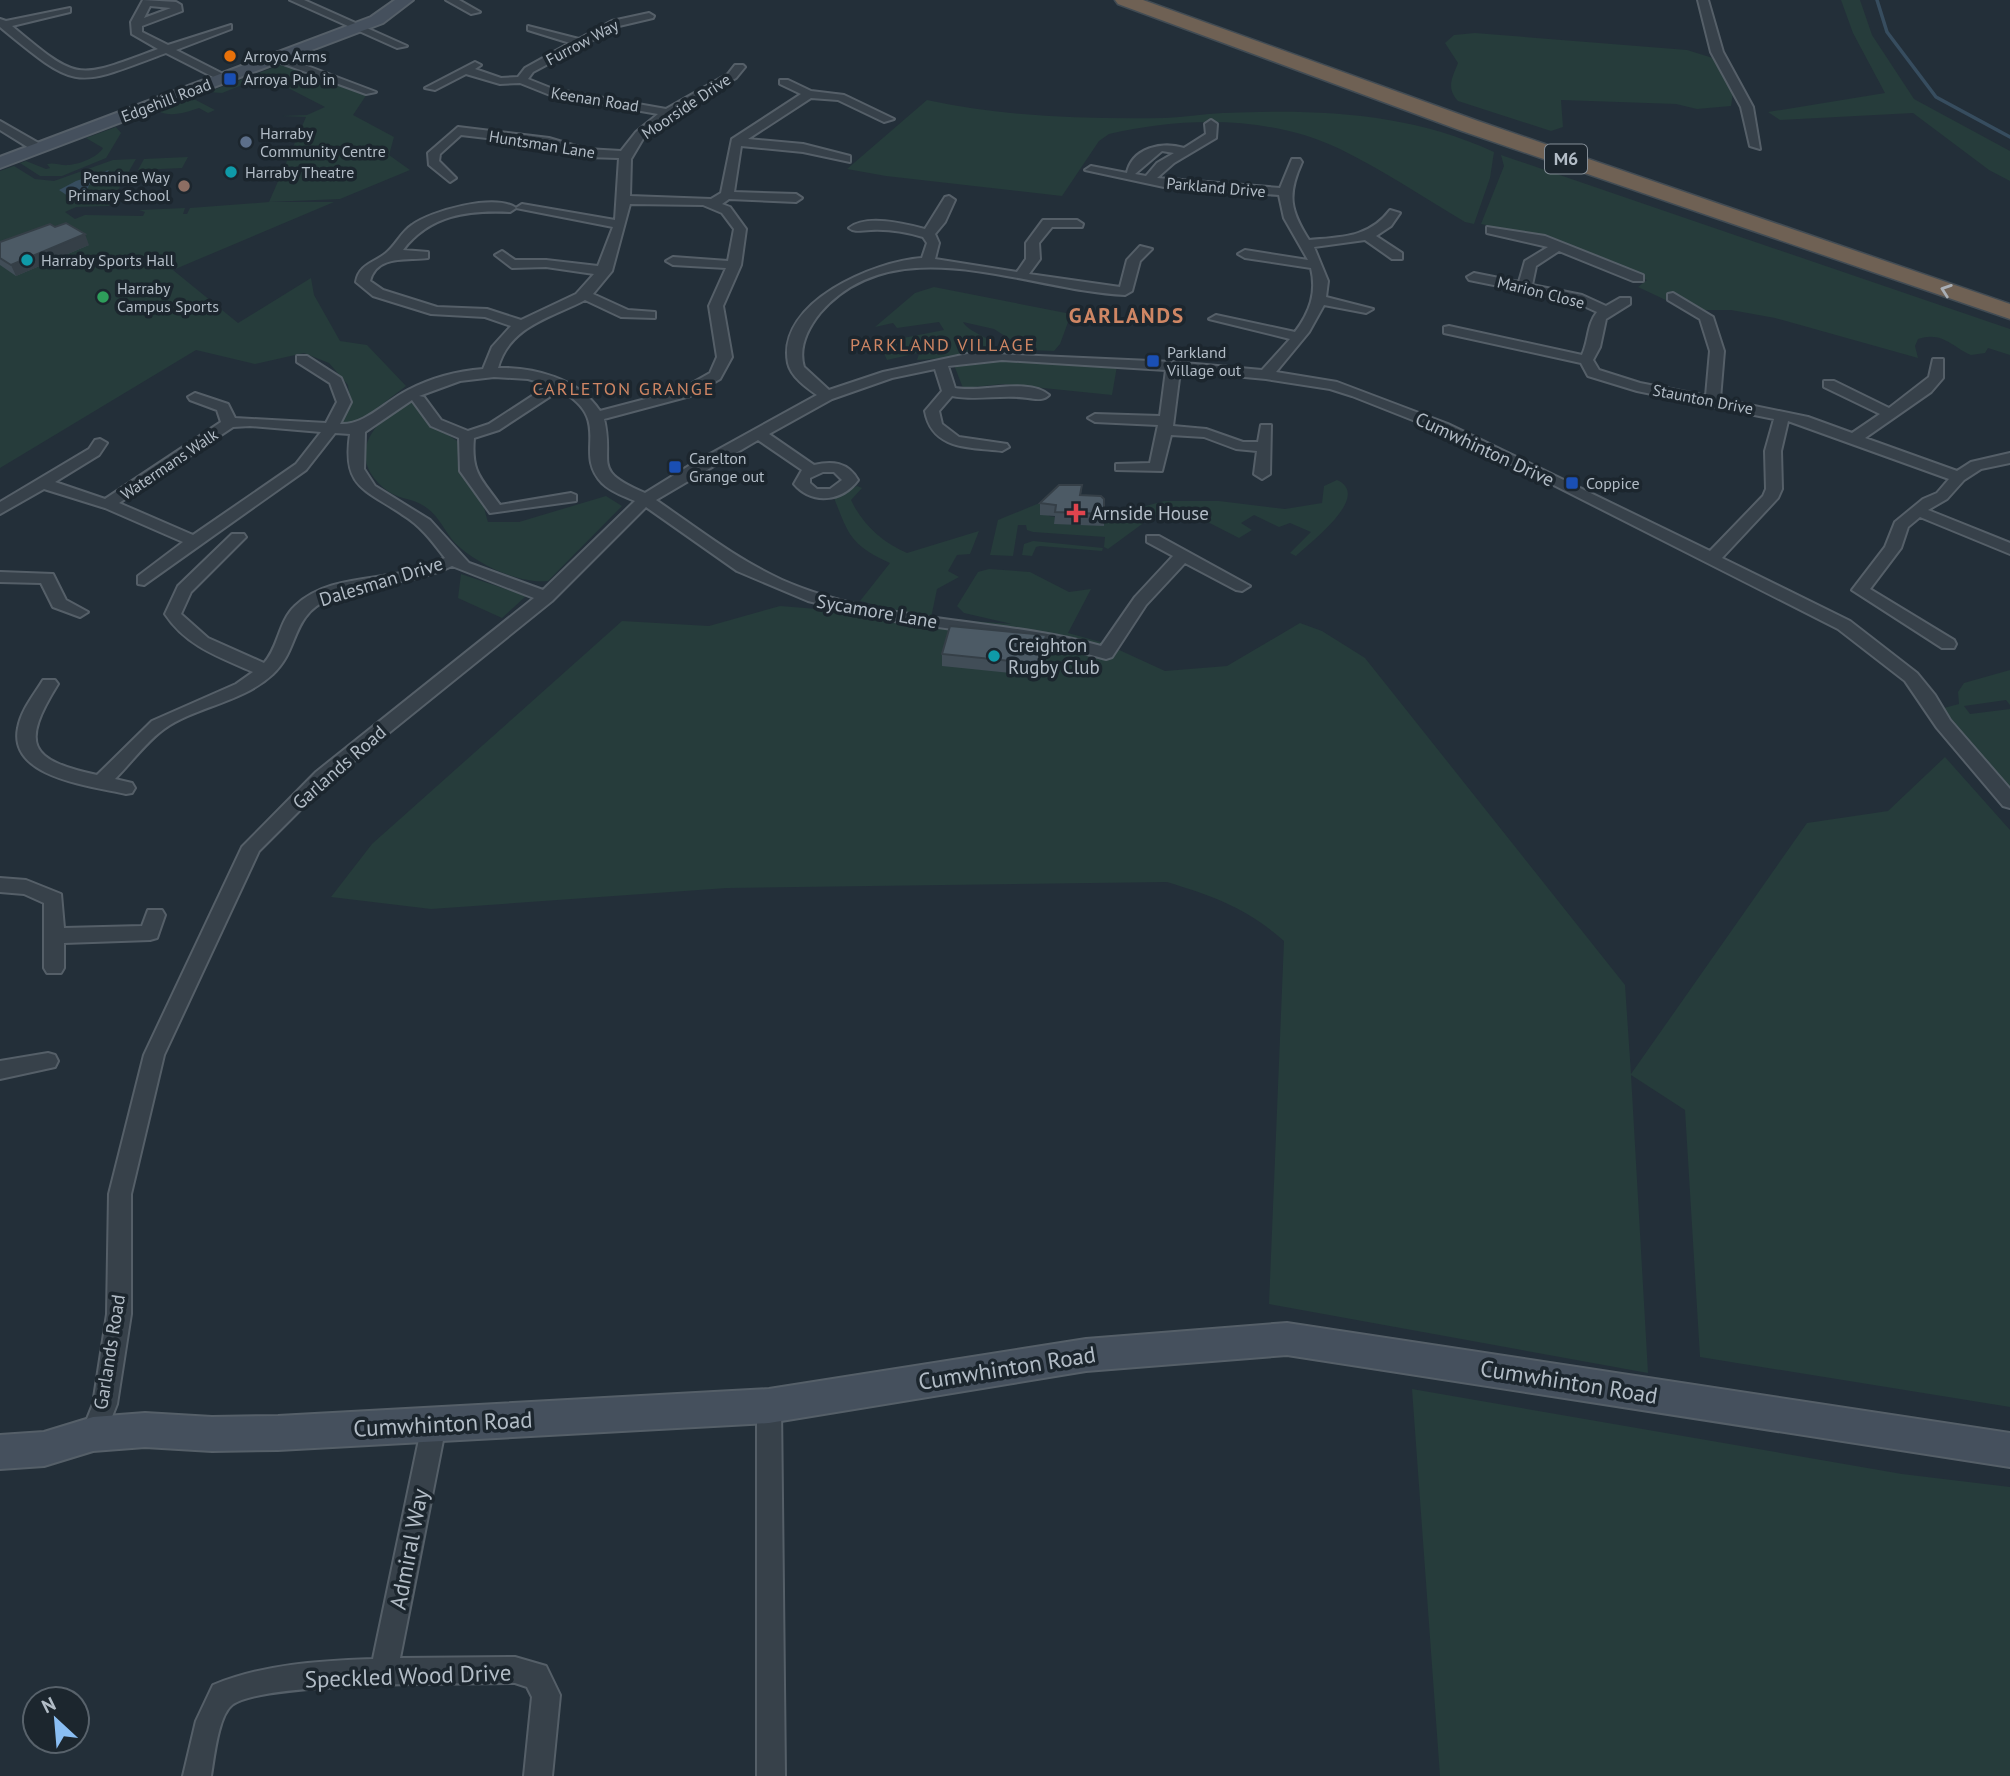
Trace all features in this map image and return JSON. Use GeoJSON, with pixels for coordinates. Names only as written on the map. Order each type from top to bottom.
{"type":"FeatureCollection","features":[{"type":"Feature","properties":{"kind":"highway","name":"M6"},"geometry":{"type":"LineString","coordinates":[[1125,0],[1470,126],[2010,312]]}},
{"type":"Feature","properties":{"kind":"highway","name":"M6"},"geometry":{"type":"LineString","coordinates":[[1158,0],[1527,132],[2010,293]]}},
{"type":"Feature","properties":{"kind":"street"},"geometry":{"type":"LineString","coordinates":[[295,0],[401,46]]}},
{"type":"Feature","properties":{"kind":"street","name":"Edgehill Road"},"geometry":{"type":"LineString","coordinates":[[0,163],[360,27],[391,13],[405,0]]}},
{"type":"Feature","properties":{"kind":"street"},"geometry":{"type":"LineString","coordinates":[[451,0],[475,12]]}},
{"type":"Feature","properties":{"kind":"street"},"geometry":{"type":"LineString","coordinates":[[1703,0],[1717,52],[1747,107],[1756,146]]}},
{"type":"Feature","properties":{"kind":"street"},"geometry":{"type":"LineString","coordinates":[[136,24],[178,9],[176,5],[148,2],[136,24],[137,34],[223,78]]}},
{"type":"Feature","properties":{"kind":"street"},"geometry":{"type":"LineString","coordinates":[[2,23],[66,10]]}},
{"type":"Feature","properties":{"kind":"street","name":"Furrow Way"},"geometry":{"type":"LineString","coordinates":[[521,80],[525,72],[621,21],[649,16]]}},
{"type":"Feature","properties":{"kind":"street"},"geometry":{"type":"LineString","coordinates":[[2,23],[24,44],[73,77],[98,75],[227,27]]}},
{"type":"Feature","properties":{"kind":"street"},"geometry":{"type":"LineString","coordinates":[[532,27],[581,43]]}},
{"type":"Feature","properties":{"kind":"street"},"geometry":{"type":"LineString","coordinates":[[277,58],[370,92]]}},
{"type":"Feature","properties":{"kind":"street"},"geometry":{"type":"LineString","coordinates":[[431,88],[479,63]]}},
{"type":"Feature","properties":{"kind":"street","name":"Moorside Drive"},"geometry":{"type":"LineString","coordinates":[[489,374],[493,354],[521,325],[585,295],[605,271],[625,200],[622,170],[626,155],[635,141],[670,113],[732,76],[739,67]]}},
{"type":"Feature","properties":{"kind":"street","name":"Keenan Road"},"geometry":{"type":"LineString","coordinates":[[465,70],[500,81],[521,80],[551,92],[670,113]]}},
{"type":"Feature","properties":{"kind":"street"},"geometry":{"type":"LineString","coordinates":[[784,82],[809,93],[840,97],[888,119]]}},
{"type":"Feature","properties":{"kind":"street"},"geometry":{"type":"LineString","coordinates":[[727,195],[736,142],[809,93]]}},
{"type":"Feature","properties":{"kind":"street","name":"Parkland Drive"},"geometry":{"type":"LineString","coordinates":[[1149,180],[1165,163],[1186,153],[1212,135],[1211,124]]}},
{"type":"Feature","properties":{"kind":"street"},"geometry":{"type":"LineString","coordinates":[[0,125],[38,148]]}},
{"type":"Feature","properties":{"kind":"street","name":"Huntsman Lane"},"geometry":{"type":"LineString","coordinates":[[439,128],[550,142],[585,153],[626,155]]}},
{"type":"Feature","properties":{"kind":"street"},"geometry":{"type":"LineString","coordinates":[[450,178],[433,162],[434,153],[458,131]]}},
{"type":"Feature","properties":{"kind":"street"},"geometry":{"type":"LineString","coordinates":[[736,142],[803,148],[846,159]]}},
{"type":"Feature","properties":{"kind":"street"},"geometry":{"type":"LineString","coordinates":[[1132,171],[1145,155],[1168,146],[1186,153]]}},
{"type":"Feature","properties":{"kind":"street"},"geometry":{"type":"LineString","coordinates":[[1145,155],[1165,163]]}},
{"type":"Feature","properties":{"kind":"street"},"geometry":{"type":"LineString","coordinates":[[1266,375],[1320,300],[1321,276],[1306,244],[1291,221],[1283,192],[1284,182],[1296,162]]}},
{"type":"Feature","properties":{"kind":"street","name":"Parkland Drive"},"geometry":{"type":"LineString","coordinates":[[1091,170],[1149,180],[1283,192]]}},
{"type":"Feature","properties":{"kind":"street"},"geometry":{"type":"LineString","coordinates":[[712,204],[727,195],[796,198]]}},
{"type":"Feature","properties":{"kind":"street"},"geometry":{"type":"LineString","coordinates":[[546,597],[463,567],[453,560],[421,519],[370,492],[363,485],[353,463],[358,430],[391,403],[423,387],[456,378],[489,374],[527,375],[559,385],[581,397],[596,416],[682,396],[708,381],[723,365],[724,349],[716,322],[716,306],[734,265],[740,229],[726,210],[712,204],[625,200]]}},
{"type":"Feature","properties":{"kind":"street"},"geometry":{"type":"LineString","coordinates":[[928,234],[939,222],[949,200]]}},
{"type":"Feature","properties":{"kind":"street"},"geometry":{"type":"LineString","coordinates":[[521,325],[486,313],[450,313],[419,307],[364,285],[362,278],[367,271],[393,254],[396,247],[417,227],[439,216],[475,209],[516,208],[618,224]]}},
{"type":"Feature","properties":{"kind":"street"},"geometry":{"type":"LineString","coordinates":[[1306,244],[1369,237],[1400,214],[1378,210]]}},
{"type":"Feature","properties":{"kind":"street"},"geometry":{"type":"LineString","coordinates":[[855,228],[877,220],[928,234],[933,243],[927,262]]}},
{"type":"Feature","properties":{"kind":"street"},"geometry":{"type":"LineString","coordinates":[[1021,275],[1033,259],[1032,243],[1048,223],[1077,224]]}},
{"type":"Feature","properties":{"kind":"street"},"geometry":{"type":"LineString","coordinates":[[1492,230],[1540,239],[1638,278]]}},
{"type":"Feature","properties":{"kind":"street"},"geometry":{"type":"LineString","coordinates":[[1369,237],[1397,256]]}},
{"type":"Feature","properties":{"kind":"street"},"geometry":{"type":"LineString","coordinates":[[1525,285],[1530,264],[1558,246]]}},
{"type":"Feature","properties":{"kind":"street"},"geometry":{"type":"LineString","coordinates":[[827,396],[799,370],[795,361],[806,319],[825,298],[860,278],[891,268],[927,262],[1021,275],[1068,288],[1125,291],[1134,260],[1145,249]]}},
{"type":"Feature","properties":{"kind":"street"},"geometry":{"type":"LineString","coordinates":[[393,254],[423,256]]}},
{"type":"Feature","properties":{"kind":"street"},"geometry":{"type":"LineString","coordinates":[[1245,254],[1317,265]]}},
{"type":"Feature","properties":{"kind":"street"},"geometry":{"type":"LineString","coordinates":[[491,271],[507,259],[605,271]]}},
{"type":"Feature","properties":{"kind":"street"},"geometry":{"type":"LineString","coordinates":[[673,261],[734,265]]}},
{"type":"Feature","properties":{"kind":"street","name":"Marion Close"},"geometry":{"type":"LineString","coordinates":[[1474,277],[1525,285],[1577,298],[1607,311]]}},
{"type":"Feature","properties":{"kind":"street"},"geometry":{"type":"LineString","coordinates":[[585,295],[640,319]]}},
{"type":"Feature","properties":{"kind":"street"},"geometry":{"type":"LineString","coordinates":[[1673,297],[1706,317],[1717,351],[1713,401]]}},
{"type":"Feature","properties":{"kind":"street"},"geometry":{"type":"LineString","coordinates":[[1320,300],[1366,309]]}},
{"type":"Feature","properties":{"kind":"street"},"geometry":{"type":"LineString","coordinates":[[1586,360],[1595,348],[1596,325],[1607,311],[1625,301]]}},
{"type":"Feature","properties":{"kind":"street"},"geometry":{"type":"LineString","coordinates":[[403,318],[419,307]]}},
{"type":"Feature","properties":{"kind":"street"},"geometry":{"type":"LineString","coordinates":[[1216,319],[1296,336]]}},
{"type":"Feature","properties":{"kind":"street","name":"Staunton Drive"},"geometry":{"type":"LineString","coordinates":[[1449,330],[1586,360],[1593,373],[1637,387],[1782,415],[1856,437],[1959,477]]}},
{"type":"Feature","properties":{"kind":"street","name":"Cumwhinton Drive"},"geometry":{"type":"LineString","coordinates":[[940,363],[1002,356],[1173,366],[1266,375],[1332,386],[1443,427],[1814,607],[1875,647],[1910,677],[1943,724],[2010,801]]}},
{"type":"Feature","properties":{"kind":"street"},"geometry":{"type":"LineString","coordinates":[[144,580],[194,541],[301,467],[331,428],[344,402],[336,381],[302,359]]}},
{"type":"Feature","properties":{"kind":"street"},"geometry":{"type":"LineString","coordinates":[[1856,437],[1926,389],[1936,378],[1938,362]]}},
{"type":"Feature","properties":{"kind":"street"},"geometry":{"type":"LineString","coordinates":[[940,363],[948,391]]}},
{"type":"Feature","properties":{"kind":"street","name":"Garlands Road"},"geometry":{"type":"LineString","coordinates":[[93,1434],[105,1404],[119,1314],[120,1195],[154,1055],[251,847],[322,777],[546,597],[645,500],[697,467],[827,396],[888,375],[940,363]]}},
{"type":"Feature","properties":{"kind":"street"},"geometry":{"type":"LineString","coordinates":[[1121,467],[1157,468],[1173,366]]}},
{"type":"Feature","properties":{"kind":"street"},"geometry":{"type":"LineString","coordinates":[[1829,384],[1889,413]]}},
{"type":"Feature","properties":{"kind":"street"},"geometry":{"type":"LineString","coordinates":[[419,400],[436,424],[467,436],[494,427],[559,385]]}},
{"type":"Feature","properties":{"kind":"street"},"geometry":{"type":"LineString","coordinates":[[948,391],[963,394],[1002,390],[1042,395]]}},
{"type":"Feature","properties":{"kind":"street"},"geometry":{"type":"LineString","coordinates":[[948,391],[932,411],[933,422],[938,430],[962,444],[1002,447]]}},
{"type":"Feature","properties":{"kind":"street","name":"Watermans Walk"},"geometry":{"type":"LineString","coordinates":[[195,397],[223,407],[229,423]]}},
{"type":"Feature","properties":{"kind":"street"},"geometry":{"type":"LineString","coordinates":[[1712,559],[1770,498],[1774,489],[1773,451],[1782,415]]}},
{"type":"Feature","properties":{"kind":"street","name":"Sycamore Lane"},"geometry":{"type":"LineString","coordinates":[[596,416],[600,432],[597,462],[604,476],[614,486],[645,500],[743,567],[808,598],[882,616],[1042,637],[1106,653],[1121,626],[1150,588],[1184,555]]}},
{"type":"Feature","properties":{"kind":"street"},"geometry":{"type":"LineString","coordinates":[[1095,418],[1165,426],[1206,433],[1241,446],[1265,447]]}},
{"type":"Feature","properties":{"kind":"street","name":"Watermans Walk"},"geometry":{"type":"LineString","coordinates":[[108,504],[229,423],[250,422],[358,430]]}},
{"type":"Feature","properties":{"kind":"street"},"geometry":{"type":"LineString","coordinates":[[1262,474],[1266,428]]}},
{"type":"Feature","properties":{"kind":"street"},"geometry":{"type":"LineString","coordinates":[[759,434],[811,470]]}},
{"type":"Feature","properties":{"kind":"street"},"geometry":{"type":"LineString","coordinates":[[467,436],[463,464],[470,479],[485,492],[496,510],[571,498]]}},
{"type":"Feature","properties":{"kind":"street"},"geometry":{"type":"LineString","coordinates":[[0,509],[94,452],[100,443]]}},
{"type":"Feature","properties":{"kind":"street"},"geometry":{"type":"LineString","coordinates":[[1948,644],[1860,590],[1893,548],[1902,525],[1942,496],[1959,477],[1976,465],[2010,458]]}},
{"type":"Feature","properties":{"kind":"street","name":"Watermans Walk"},"geometry":{"type":"LineString","coordinates":[[43,483],[108,504],[194,541]]}},
{"type":"Feature","properties":{"kind":"street"},"geometry":{"type":"LineString","coordinates":[[1918,511],[2010,549]]}},
{"type":"Feature","properties":{"kind":"street"},"geometry":{"type":"LineString","coordinates":[[238,537],[184,590],[173,614],[182,628],[200,640],[266,671]]}},
{"type":"Feature","properties":{"kind":"street"},"geometry":{"type":"LineString","coordinates":[[1153,539],[1242,586]]}},
{"type":"Feature","properties":{"kind":"street","name":"Dalesman Drive"},"geometry":{"type":"LineString","coordinates":[[101,782],[158,725],[243,688],[266,671],[283,653],[290,624],[311,602],[346,589],[414,576],[453,560]]}},
{"type":"Feature","properties":{"kind":"street"},"geometry":{"type":"LineString","coordinates":[[0,577],[47,578],[52,582],[59,603],[80,612]]}},
{"type":"Feature","properties":{"kind":"street"},"geometry":{"type":"LineString","coordinates":[[49,684],[23,728],[25,748],[31,759],[47,769],[126,788]]}},
{"type":"Feature","properties":{"kind":"street"},"geometry":{"type":"LineString","coordinates":[[0,885],[26,887],[54,899],[54,968]]}},
{"type":"Feature","properties":{"kind":"street"},"geometry":{"type":"LineString","coordinates":[[54,936],[150,933],[155,915]]}},
{"type":"Feature","properties":{"kind":"street"},"geometry":{"type":"LineString","coordinates":[[0,1070],[48,1061]]}},
{"type":"Feature","properties":{"kind":"street","name":"Cumwhinton Road"},"geometry":{"type":"LineString","coordinates":[[0,1452],[44,1449],[93,1434],[145,1430],[265,1433],[769,1406],[1086,1355],[1287,1339],[2010,1450]]}},
{"type":"Feature","properties":{"kind":"street"},"geometry":{"type":"LineString","coordinates":[[769,1406],[771,1776]]}},
{"type":"Feature","properties":{"kind":"street","name":"Admiral Way"},"geometry":{"type":"LineString","coordinates":[[384,1672],[434,1425]]}},
{"type":"Feature","properties":{"kind":"street","name":"Speckled Wood Drive"},"geometry":{"type":"LineString","coordinates":[[197,1776],[210,1720],[221,1696],[250,1683],[384,1672],[516,1670],[536,1676],[546,1695],[538,1776]]}},
{"type":"Feature","properties":{"kind":"green space"},"geometry":{"type":"Polygon","coordinates":[[[1841,0],[1860,0],[1872,35],[1914,99],[2010,151],[2010,181],[1989,170],[1913,113],[1780,120],[1768,112],[1885,93],[1853,33],[1841,0]]]}},
{"type":"Feature","properties":{"kind":"green space"},"geometry":{"type":"Polygon","coordinates":[[[1475,33],[1687,50],[1716,59],[1733,93],[1731,106],[1697,109],[1676,104],[1561,100],[1563,127],[1551,131],[1458,101],[1454,96],[1451,83],[1458,63],[1445,43],[1454,35],[1475,33]]]}},
{"type":"Feature","properties":{"kind":"green space"},"geometry":{"type":"Polygon","coordinates":[[[283,64],[367,94],[353,115],[394,137],[389,155],[410,170],[340,199],[269,202],[306,117],[282,116],[307,115],[325,107],[265,76],[222,93],[208,92],[283,64]]]}},
{"type":"Feature","properties":{"kind":"green space"},"geometry":{"type":"Polygon","coordinates":[[[192,98],[215,110],[208,113],[199,108],[174,114],[158,111],[192,98]]]}},
{"type":"Feature","properties":{"kind":"green space"},"geometry":{"type":"Polygon","coordinates":[[[927,100],[986,110],[1075,117],[1165,118],[1258,112],[1362,116],[1429,128],[1494,152],[1490,178],[1474,224],[1465,222],[1340,149],[1284,130],[1226,122],[1166,124],[1109,134],[1099,141],[1062,196],[847,169],[927,100]]]}},
{"type":"Feature","properties":{"kind":"green space"},"geometry":{"type":"Polygon","coordinates":[[[116,127],[121,133],[106,158],[62,176],[40,176],[20,163],[26,161],[46,169],[50,168],[47,164],[52,163],[69,165],[83,162],[103,148],[86,138],[116,127]]]}},
{"type":"Feature","properties":{"kind":"green space"},"geometry":{"type":"Polygon","coordinates":[[[1501,155],[2010,329],[2010,355],[1988,348],[1985,353],[1971,355],[1940,338],[1926,337],[1918,339],[1915,346],[1918,358],[1775,318],[1731,310],[1704,310],[1670,302],[1638,287],[1647,280],[1533,234],[1481,224],[1504,166],[1501,155]]]}},
{"type":"Feature","properties":{"kind":"green space"},"geometry":{"type":"Polygon","coordinates":[[[188,157],[182,168],[138,170],[144,159],[188,157]]]}},
{"type":"Feature","properties":{"kind":"green space","name":"Harraby Campus Sports"},"geometry":{"type":"Polygon","coordinates":[[[136,159],[109,206],[76,207],[65,212],[75,219],[85,215],[143,216],[145,212],[139,210],[185,208],[183,214],[187,214],[190,208],[269,202],[334,202],[173,270],[238,323],[311,278],[314,295],[340,341],[367,345],[406,386],[359,422],[339,424],[350,403],[348,385],[329,363],[304,353],[255,364],[196,350],[0,468],[0,171],[14,166],[35,179],[54,181],[113,160],[136,159]]]}},
{"type":"Feature","properties":{"kind":"green space"},"geometry":{"type":"Polygon","coordinates":[[[934,287],[1071,314],[1060,344],[1054,351],[1007,349],[1013,341],[994,329],[963,322],[992,343],[995,347],[993,350],[971,356],[917,360],[919,354],[935,349],[887,360],[881,347],[894,344],[893,340],[944,330],[939,322],[897,328],[893,323],[875,327],[915,293],[934,287]]]}},
{"type":"Feature","properties":{"kind":"green space"},"geometry":{"type":"Polygon","coordinates":[[[1015,357],[1117,366],[1112,395],[1003,384],[963,388],[954,365],[1015,357]]]}},
{"type":"Feature","properties":{"kind":"green space"},"geometry":{"type":"Polygon","coordinates":[[[415,400],[432,424],[460,443],[459,467],[481,497],[488,522],[519,522],[606,496],[622,506],[548,581],[511,576],[486,565],[455,543],[438,518],[429,510],[389,492],[375,479],[367,465],[365,452],[376,427],[400,407],[415,400]]]}},
{"type":"Feature","properties":{"kind":"green space"},"geometry":{"type":"Polygon","coordinates":[[[1337,480],[1346,487],[1348,497],[1343,508],[1296,556],[1290,553],[1311,532],[1290,523],[1279,527],[1254,515],[1241,523],[1252,530],[1239,538],[1194,515],[1211,515],[1206,511],[1174,511],[1153,516],[1108,549],[1104,547],[1105,537],[1033,532],[1027,530],[1026,525],[1018,525],[1013,556],[990,555],[998,520],[1042,502],[1049,516],[1056,517],[1100,508],[1127,511],[1164,501],[1219,501],[1285,509],[1322,503],[1324,486],[1337,480]]]}},
{"type":"Feature","properties":{"kind":"green space"},"geometry":{"type":"Polygon","coordinates":[[[857,486],[862,488],[851,500],[861,517],[882,538],[907,553],[979,531],[970,554],[957,555],[948,571],[959,577],[937,589],[931,618],[1012,624],[964,613],[957,606],[978,572],[989,569],[1030,572],[1069,592],[1091,589],[1068,633],[1104,643],[1165,671],[1227,666],[1300,623],[1322,631],[1365,658],[1625,985],[1631,1074],[1807,823],[1888,811],[1945,757],[2010,830],[2010,1407],[1700,1357],[1685,1110],[1631,1075],[1648,1373],[1269,1304],[1284,941],[1257,920],[1229,904],[1167,882],[727,888],[431,909],[331,897],[372,844],[622,621],[709,626],[780,606],[929,618],[860,601],[890,563],[859,545],[844,522],[834,498],[857,486]]]}},
{"type":"Feature","properties":{"kind":"green space"},"geometry":{"type":"Polygon","coordinates":[[[1033,541],[1103,548],[1102,551],[1040,546],[1036,547],[1032,556],[1022,555],[1024,544],[1033,541]]]}},
{"type":"Feature","properties":{"kind":"green space"},"geometry":{"type":"Polygon","coordinates":[[[461,574],[526,596],[502,618],[458,598],[461,574]]]}},
{"type":"Feature","properties":{"kind":"green space"},"geometry":{"type":"Polygon","coordinates":[[[2010,670],[2010,705],[2006,700],[1964,706],[1970,714],[2010,709],[2010,792],[1945,715],[1944,708],[1959,704],[1958,692],[1964,683],[2010,670]]]}},
{"type":"Feature","properties":{"kind":"green space"},"geometry":{"type":"Polygon","coordinates":[[[1412,1389],[1902,1474],[2010,1487],[2010,1776],[1440,1776],[1412,1389]]]}},
{"type":"Feature","properties":{"kind":"water"},"geometry":{"type":"Polygon","coordinates":[[[109,170],[104,177],[89,185],[85,198],[71,198],[59,190],[76,181],[109,170]]]}},
{"type":"Feature","properties":{"kind":"building"},"geometry":{"type":"Polygon","coordinates":[[[66,223],[85,234],[11,265],[0,258],[0,242],[50,224],[55,227],[66,223]]]}},
{"type":"Feature","properties":{"kind":"building"},"geometry":{"type":"Polygon","coordinates":[[[1059,485],[1082,485],[1080,495],[1101,496],[1104,499],[1104,514],[1055,512],[1056,505],[1040,503],[1059,485]]]}},
{"type":"Feature","properties":{"kind":"building"},"geometry":{"type":"Polygon","coordinates":[[[950,626],[1046,635],[1039,664],[942,654],[950,626]]]}},
{"type":"Feature","properties":{"kind":"waterway"},"geometry":{"type":"LineString","coordinates":[[1877,0],[1887,32],[1936,97],[2010,137]]}},
{"type":"Feature","properties":{"kind":"place","name":"Arroyo Arms"},"geometry":{"type":"Point","coordinates":[230,56]}},
{"type":"Feature","properties":{"kind":"place","name":"Arroya Pub in"},"geometry":{"type":"Point","coordinates":[230,79]}},
{"type":"Feature","properties":{"kind":"place","name":"Harraby Community Centre"},"geometry":{"type":"Point","coordinates":[246,142]}},
{"type":"Feature","properties":{"kind":"place","name":"Harraby Theatre"},"geometry":{"type":"Point","coordinates":[231,172]}},
{"type":"Feature","properties":{"kind":"place","name":"Pennine Way Primary School"},"geometry":{"type":"Point","coordinates":[184,186]}},
{"type":"Feature","properties":{"kind":"place","name":"Harraby Sports Hall"},"geometry":{"type":"Point","coordinates":[27,260]}},
{"type":"Feature","properties":{"kind":"place","name":"Harraby Campus Sports"},"geometry":{"type":"Point","coordinates":[103,297]}},
{"type":"Feature","properties":{"kind":"place","name":"Parkland Village out"},"geometry":{"type":"Point","coordinates":[1153,361]}},
{"type":"Feature","properties":{"kind":"place","name":"Carelton Grange out"},"geometry":{"type":"Point","coordinates":[675,467]}},
{"type":"Feature","properties":{"kind":"place","name":"Coppice"},"geometry":{"type":"Point","coordinates":[1572,483]}},
{"type":"Feature","properties":{"kind":"place","name":"Arnside House"},"geometry":{"type":"Point","coordinates":[1076,513]}},
{"type":"Feature","properties":{"kind":"place","name":"Creighton Rugby Club"},"geometry":{"type":"Point","coordinates":[994,656]}},
{"type":"Feature","properties":{"kind":"district","name":"GARLANDS"},"geometry":{"type":"Point","coordinates":[1127,316]}},
{"type":"Feature","properties":{"kind":"district","name":"PARKLAND VILLAGE"},"geometry":{"type":"Point","coordinates":[943,345]}},
{"type":"Feature","properties":{"kind":"district","name":"CARLETON GRANGE"},"geometry":{"type":"Point","coordinates":[624,389]}}]}
